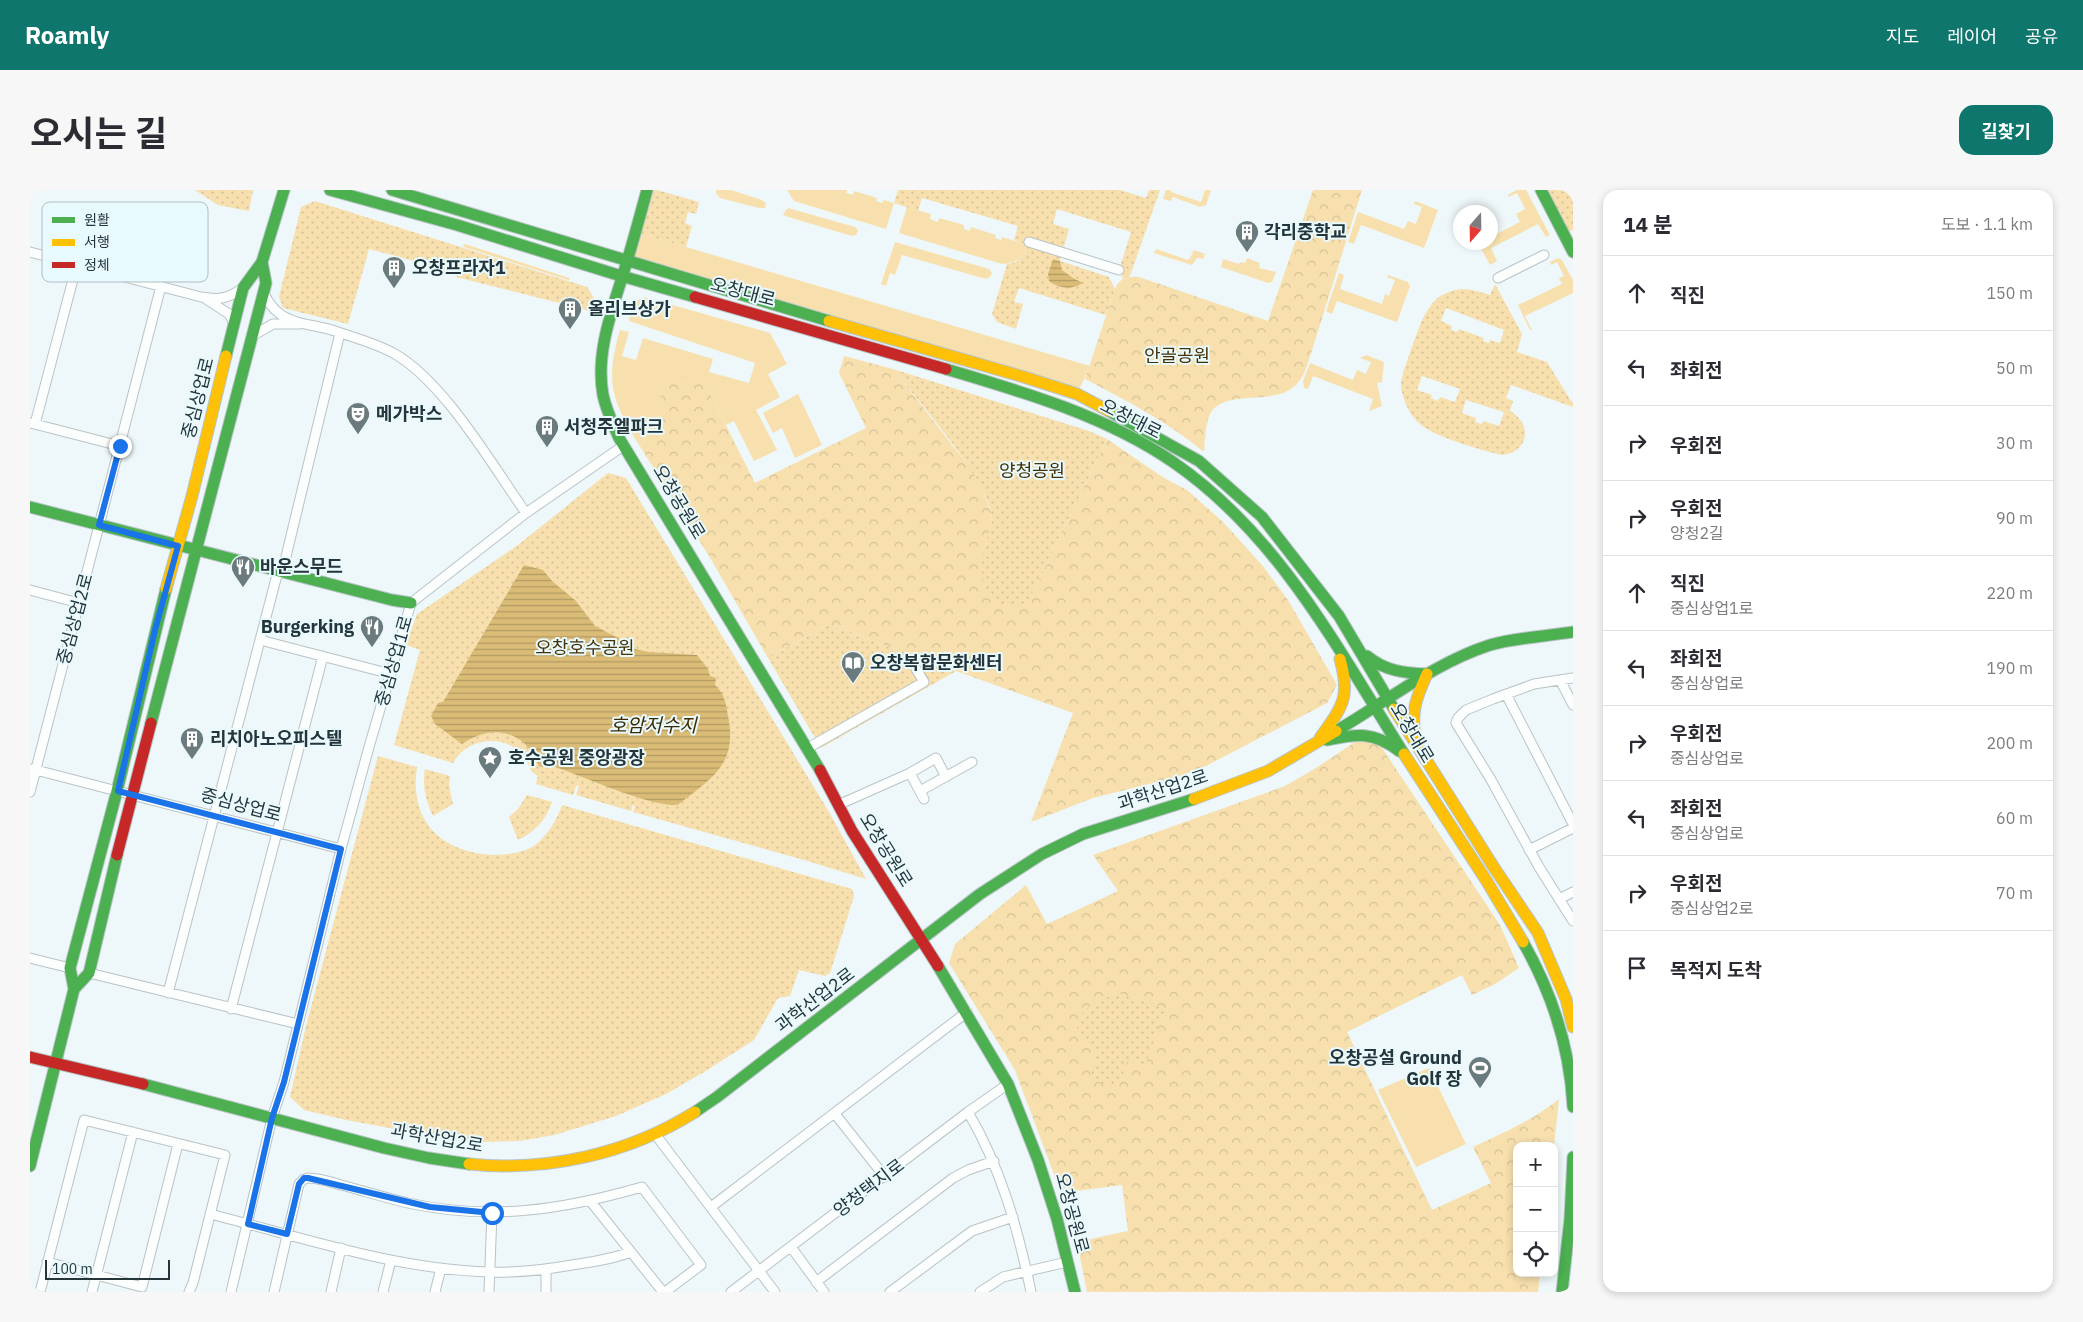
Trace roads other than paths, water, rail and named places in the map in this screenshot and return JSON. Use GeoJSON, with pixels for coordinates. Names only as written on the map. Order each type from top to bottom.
{"type":"FeatureCollection","features":[{"type":"Feature","properties":{"kind":"street","name":"중심상업로"},"geometry":{"type":"LineString","coordinates":[[74,990],[70,968],[118,791],[155,630],[192,496],[243,288],[262,262],[284,190]]}},
{"type":"Feature","properties":{"kind":"street","name":"오창대로"},"geometry":{"type":"LineString","coordinates":[[330,190],[475,230],[622,277],[764,316],[1060,405],[1127,434],[1172,462],[1204,485],[1263,540],[1299,587],[1520,936],[1538,970],[1567,1052],[1573,1107]]}},
{"type":"Feature","properties":{"kind":"street","name":"오창대로"},"geometry":{"type":"LineString","coordinates":[[392,190],[627,262],[1076,394],[1147,430],[1198,461],[1262,517],[1339,616],[1388,699],[1538,934],[1566,999],[1573,1027]]}},
{"type":"Feature","properties":{"kind":"street","name":"오창공원로"},"geometry":{"type":"LineString","coordinates":[[647,190],[605,334],[600,364],[603,397],[623,446],[636,462],[806,749],[852,831],[967,1012],[1008,1084],[1038,1160],[1057,1220],[1075,1292]]}},
{"type":"Feature","properties":{"kind":"street"},"geometry":{"type":"LineString","coordinates":[[1541,190],[1573,252]]}},
{"type":"Feature","properties":{"kind":"street"},"geometry":{"type":"LineString","coordinates":[[1029,242],[1119,270]]}},
{"type":"Feature","properties":{"kind":"street"},"geometry":{"type":"LineString","coordinates":[[1498,278],[1544,255]]}},
{"type":"Feature","properties":{"kind":"street","name":"중심상업로"},"geometry":{"type":"LineString","coordinates":[[30,1166],[74,990],[88,973],[195,550],[264,293],[266,283],[262,262]]}},
{"type":"Feature","properties":{"kind":"street"},"geometry":{"type":"LineString","coordinates":[[72,282],[33,423],[120,446]]}},
{"type":"Feature","properties":{"kind":"street"},"geometry":{"type":"LineString","coordinates":[[147,282],[201,297],[218,299],[231,297],[243,288]]}},
{"type":"Feature","properties":{"kind":"street","name":"중심상업2로"},"geometry":{"type":"LineString","coordinates":[[30,792],[33,769],[79,603],[162,286]]}},
{"type":"Feature","properties":{"kind":"street"},"geometry":{"type":"LineString","coordinates":[[264,293],[267,300],[281,314],[308,325],[374,343],[418,370],[443,397],[526,513],[623,446]]}},
{"type":"Feature","properties":{"kind":"street"},"geometry":{"type":"LineString","coordinates":[[201,297],[228,314],[234,323]]}},
{"type":"Feature","properties":{"kind":"street"},"geometry":{"type":"LineString","coordinates":[[252,336],[273,324],[308,325]]}},
{"type":"Feature","properties":{"kind":"street"},"geometry":{"type":"LineString","coordinates":[[168,993],[260,640],[280,572],[340,333]]}},
{"type":"Feature","properties":{"kind":"street"},"geometry":{"type":"LineString","coordinates":[[30,507],[280,572],[392,600],[412,603]]}},
{"type":"Feature","properties":{"kind":"street","name":"중심상업1로"},"geometry":{"type":"LineString","coordinates":[[231,1292],[272,1118],[284,1082],[341,849],[412,603],[526,513]]}},
{"type":"Feature","properties":{"kind":"street"},"geometry":{"type":"LineString","coordinates":[[30,590],[79,603]]}},
{"type":"Feature","properties":{"kind":"street","name":"과학산업2로"},"geometry":{"type":"LineString","coordinates":[[30,1057],[398,1151],[452,1162],[482,1165],[545,1163],[574,1159],[614,1148],[655,1134],[682,1120],[717,1097],[980,894],[1042,854],[1100,828],[1209,794],[1268,771],[1376,708],[1427,674],[1451,661],[1492,644],[1573,632]]}},
{"type":"Feature","properties":{"kind":"street"},"geometry":{"type":"LineString","coordinates":[[260,640],[391,674]]}},
{"type":"Feature","properties":{"kind":"street"},"geometry":{"type":"LineString","coordinates":[[1317,742],[1346,696],[1346,677],[1334,640]]}},
{"type":"Feature","properties":{"kind":"street"},"geometry":{"type":"LineString","coordinates":[[1356,646],[1377,665],[1389,671],[1427,674],[1412,707],[1411,716],[1417,745]]}},
{"type":"Feature","properties":{"kind":"street"},"geometry":{"type":"LineString","coordinates":[[231,1009],[323,656]]}},
{"type":"Feature","properties":{"kind":"street"},"geometry":{"type":"LineString","coordinates":[[806,749],[924,682],[916,669]]}},
{"type":"Feature","properties":{"kind":"street"},"geometry":{"type":"LineString","coordinates":[[1573,678],[1534,684],[1506,694],[1466,710],[1456,723],[1490,778],[1529,850],[1573,921]]}},
{"type":"Feature","properties":{"kind":"street"},"geometry":{"type":"LineString","coordinates":[[1560,680],[1573,705]]}},
{"type":"Feature","properties":{"kind":"street"},"geometry":{"type":"LineString","coordinates":[[1506,694],[1573,824]]}},
{"type":"Feature","properties":{"kind":"street"},"geometry":{"type":"LineString","coordinates":[[1317,742],[1353,734],[1365,734],[1378,737],[1390,743],[1405,756]]}},
{"type":"Feature","properties":{"kind":"street"},"geometry":{"type":"LineString","coordinates":[[838,805],[910,773],[936,758],[946,777]]}},
{"type":"Feature","properties":{"kind":"street"},"geometry":{"type":"LineString","coordinates":[[910,773],[922,795],[946,777],[972,762]]}},
{"type":"Feature","properties":{"kind":"street","name":"중심상업로"},"geometry":{"type":"LineString","coordinates":[[33,769],[341,849]]}},
{"type":"Feature","properties":{"kind":"street"},"geometry":{"type":"LineString","coordinates":[[1529,850],[1573,828]]}},
{"type":"Feature","properties":{"kind":"street"},"geometry":{"type":"LineString","coordinates":[[1559,899],[1573,892]]}},
{"type":"Feature","properties":{"kind":"street"},"geometry":{"type":"LineString","coordinates":[[30,958],[70,968]]}},
{"type":"Feature","properties":{"kind":"street"},"geometry":{"type":"LineString","coordinates":[[88,973],[298,1024]]}},
{"type":"Feature","properties":{"kind":"street"},"geometry":{"type":"LineString","coordinates":[[711,1207],[967,1012]]}},
{"type":"Feature","properties":{"kind":"street","name":"양청택지로"},"geometry":{"type":"LineString","coordinates":[[731,1292],[885,1177],[968,1112],[1008,1084]]}},
{"type":"Feature","properties":{"kind":"street"},"geometry":{"type":"LineString","coordinates":[[968,1112],[994,1161],[1013,1217],[1031,1292]]}},
{"type":"Feature","properties":{"kind":"street"},"geometry":{"type":"LineString","coordinates":[[835,1114],[885,1177]]}},
{"type":"Feature","properties":{"kind":"street"},"geometry":{"type":"LineString","coordinates":[[40,1292],[84,1120],[224,1156],[193,1283],[189,1292]]}},
{"type":"Feature","properties":{"kind":"street"},"geometry":{"type":"LineString","coordinates":[[92,1292],[132,1132]]}},
{"type":"Feature","properties":{"kind":"street"},"geometry":{"type":"LineString","coordinates":[[655,1134],[774,1292]]}},
{"type":"Feature","properties":{"kind":"street"},"geometry":{"type":"LineString","coordinates":[[48,1262],[144,1289],[178,1144]]}},
{"type":"Feature","properties":{"kind":"street"},"geometry":{"type":"LineString","coordinates":[[1562,1292],[1570,1218],[1573,1156]]}},
{"type":"Feature","properties":{"kind":"street"},"geometry":{"type":"LineString","coordinates":[[816,1282],[953,1178],[968,1170],[994,1161]]}},
{"type":"Feature","properties":{"kind":"street"},"geometry":{"type":"LineString","coordinates":[[274,1292],[299,1184],[304,1178],[430,1207],[492,1213],[524,1212],[591,1202],[642,1188],[701,1265],[664,1292],[591,1202]]}},
{"type":"Feature","properties":{"kind":"street"},"geometry":{"type":"LineString","coordinates":[[489,1292],[492,1213]]}},
{"type":"Feature","properties":{"kind":"street"},"geometry":{"type":"LineString","coordinates":[[210,1214],[391,1260],[441,1268],[490,1272],[546,1269],[616,1258],[631,1252]]}},
{"type":"Feature","properties":{"kind":"street"},"geometry":{"type":"LineString","coordinates":[[890,1292],[972,1231],[1013,1217]]}},
{"type":"Feature","properties":{"kind":"street"},"geometry":{"type":"LineString","coordinates":[[791,1247],[824,1292]]}},
{"type":"Feature","properties":{"kind":"street"},"geometry":{"type":"LineString","coordinates":[[331,1292],[342,1248]]}},
{"type":"Feature","properties":{"kind":"street"},"geometry":{"type":"LineString","coordinates":[[383,1292],[391,1260]]}},
{"type":"Feature","properties":{"kind":"street"},"geometry":{"type":"LineString","coordinates":[[980,1292],[1003,1277],[1067,1262]]}},
{"type":"Feature","properties":{"kind":"street"},"geometry":{"type":"LineString","coordinates":[[435,1292],[441,1268]]}},
{"type":"Feature","properties":{"kind":"street"},"geometry":{"type":"LineString","coordinates":[[546,1269],[546,1292]]}},
{"type":"Feature","properties":{"kind":"water"},"geometry":{"type":"Polygon","coordinates":[[[1053,259],[1060,261],[1062,270],[1083,283],[1066,288],[1057,286],[1049,281],[1048,274],[1053,259]]]}},
{"type":"Feature","properties":{"kind":"water","name":"호암저수지"},"geometry":{"type":"Polygon","coordinates":[[[524,565],[543,570],[552,581],[576,601],[595,626],[626,642],[630,648],[649,652],[697,655],[708,669],[710,676],[716,678],[715,685],[723,696],[727,707],[730,732],[726,758],[712,777],[679,804],[669,805],[637,797],[553,766],[540,767],[526,744],[509,734],[500,732],[490,733],[471,738],[462,744],[435,724],[431,716],[438,703],[443,702],[524,565]]]}},
{"type":"Feature","properties":{"kind":"place","name":"각리중학교"},"geometry":{"type":"Point","coordinates":[1247,253]}},
{"type":"Feature","properties":{"kind":"place","name":"오창프라자1"},"geometry":{"type":"Point","coordinates":[394,289]}},
{"type":"Feature","properties":{"kind":"place","name":"올리브상가"},"geometry":{"type":"Point","coordinates":[570,330]}},
{"type":"Feature","properties":{"kind":"place","name":"메가박스"},"geometry":{"type":"Point","coordinates":[358,435]}},
{"type":"Feature","properties":{"kind":"place","name":"서청주엘파크"},"geometry":{"type":"Point","coordinates":[547,448]}},
{"type":"Feature","properties":{"kind":"place","name":"바운스무드"},"geometry":{"type":"Point","coordinates":[243,588]}},
{"type":"Feature","properties":{"kind":"place","name":"Burgerking"},"geometry":{"type":"Point","coordinates":[372,648]}},
{"type":"Feature","properties":{"kind":"place","name":"오창복합문화센터"},"geometry":{"type":"Point","coordinates":[853,684]}},
{"type":"Feature","properties":{"kind":"place","name":"리치아노오피스텔"},"geometry":{"type":"Point","coordinates":[192,760]}},
{"type":"Feature","properties":{"kind":"place","name":"호수공원 중앙광장"},"geometry":{"type":"Point","coordinates":[490,779]}},
{"type":"Feature","properties":{"kind":"place","name":"오창공설 Ground Golf 장"},"geometry":{"type":"Point","coordinates":[1480,1089]}},
{"type":"Feature","properties":{"kind":"park label","name":"안골공원"},"geometry":{"type":"Point","coordinates":[1177,356]}},
{"type":"Feature","properties":{"kind":"park label","name":"양청공원"},"geometry":{"type":"Point","coordinates":[1032,471]}},
{"type":"Feature","properties":{"kind":"park label","name":"오창호수공원"},"geometry":{"type":"Point","coordinates":[585,648]}}]}
